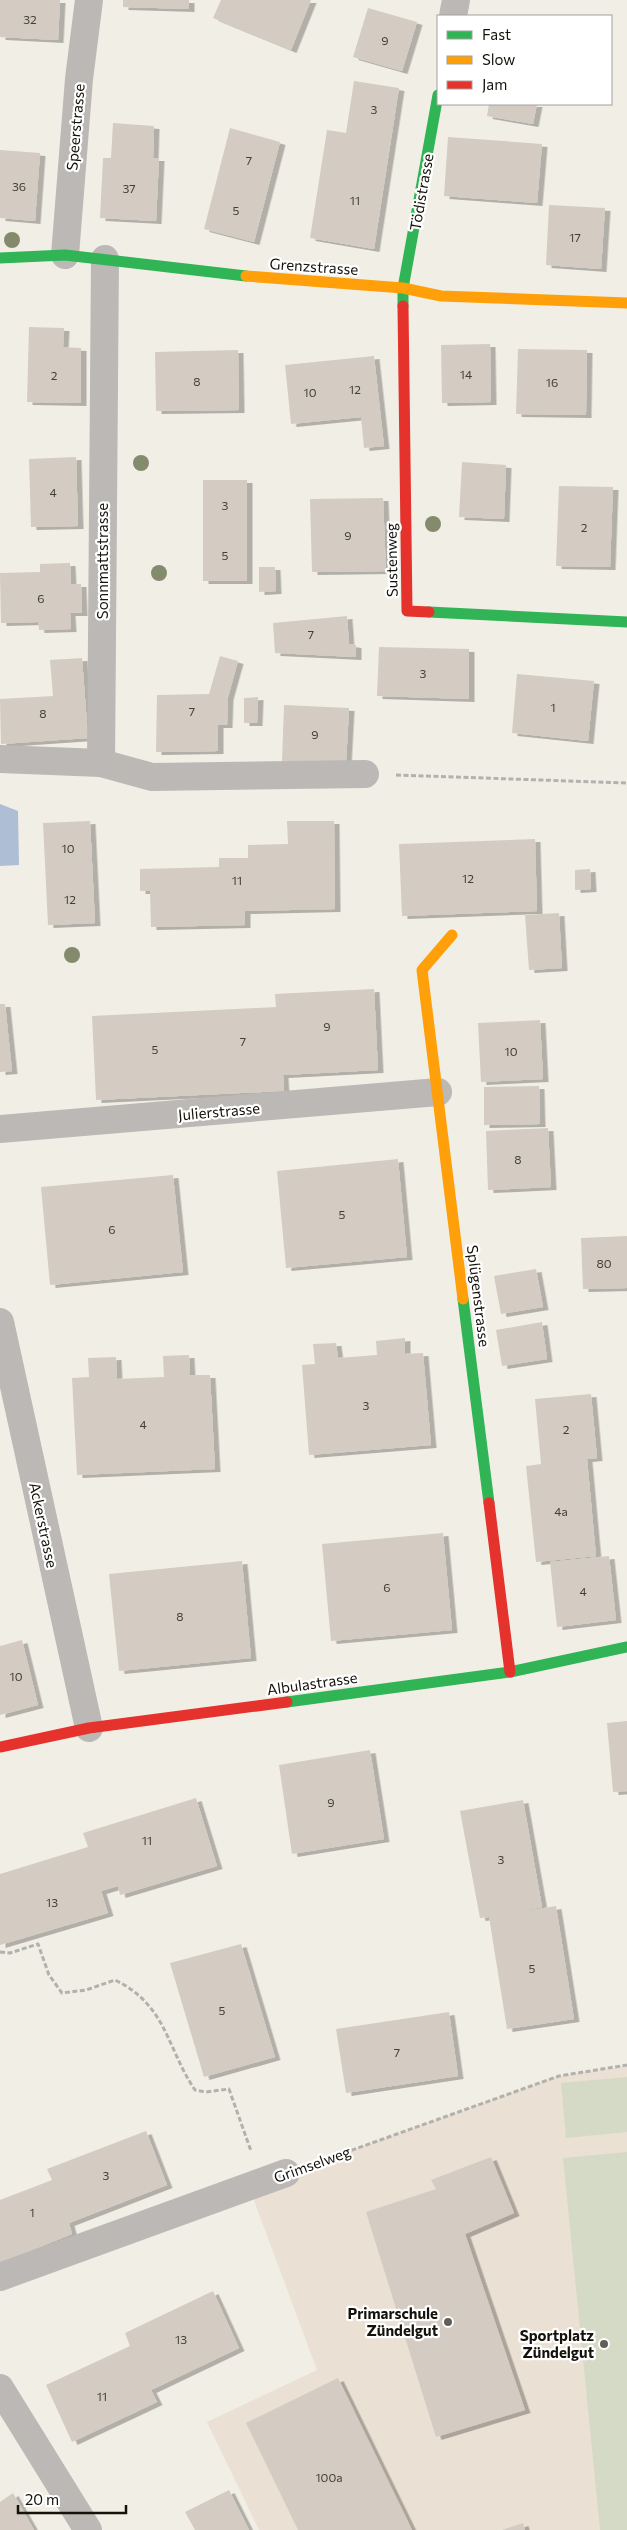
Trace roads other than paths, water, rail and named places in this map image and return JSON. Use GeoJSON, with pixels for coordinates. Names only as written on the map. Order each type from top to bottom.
{"type":"FeatureCollection","features":[{"type":"Feature","properties":{"kind":"street","name":"Speerstrasse"},"geometry":{"type":"LineString","coordinates":[[65,255],[79,80],[89,0]]}},
{"type":"Feature","properties":{"kind":"street"},"geometry":{"type":"LineString","coordinates":[[453,15],[456,0]]}},
{"type":"Feature","properties":{"kind":"street","name":"Tödistrasse"},"geometry":{"type":"LineString","coordinates":[[403,288],[437,101]]}},
{"type":"Feature","properties":{"kind":"street","name":"Grenzstrasse"},"geometry":{"type":"LineString","coordinates":[[0,258],[65,255],[215,274],[403,288],[441,296],[627,303]]}},
{"type":"Feature","properties":{"kind":"street","name":"Sonnmattstrasse"},"geometry":{"type":"LineString","coordinates":[[101,763],[104,259]]}},
{"type":"Feature","properties":{"kind":"street","name":"Sustenweg"},"geometry":{"type":"LineString","coordinates":[[403,288],[407,611],[627,622]]}},
{"type":"Feature","properties":{"kind":"street"},"geometry":{"type":"LineString","coordinates":[[0,759],[101,763],[152,778],[365,774]]}},
{"type":"Feature","properties":{"kind":"street","name":"Splügenstrasse"},"geometry":{"type":"LineString","coordinates":[[452,935],[422,970],[510,1672]]}},
{"type":"Feature","properties":{"kind":"street","name":"Julierstrasse"},"geometry":{"type":"LineString","coordinates":[[0,1129],[438,1092]]}},
{"type":"Feature","properties":{"kind":"street","name":"Ackerstrasse"},"geometry":{"type":"LineString","coordinates":[[0,1322],[89,1728]]}},
{"type":"Feature","properties":{"kind":"street","name":"Albulastrasse"},"geometry":{"type":"LineString","coordinates":[[0,1747],[89,1728],[510,1672],[627,1648]]}},
{"type":"Feature","properties":{"kind":"street","name":"Grimselweg"},"geometry":{"type":"LineString","coordinates":[[0,2277],[274,2178]]}},
{"type":"Feature","properties":{"kind":"street"},"geometry":{"type":"LineString","coordinates":[[0,2388],[88,2530]]}},
{"type":"Feature","properties":{"kind":"water"},"geometry":{"type":"Polygon","coordinates":[[[0,804],[18,811],[19,865],[0,866],[0,804]]]}},
{"type":"Feature","properties":{"kind":"place","name":"Primarschule Zündelgut"},"geometry":{"type":"Point","coordinates":[448,2322]}},
{"type":"Feature","properties":{"kind":"place","name":"Sportplatz Zündelgut"},"geometry":{"type":"Point","coordinates":[604,2344]}}]}
